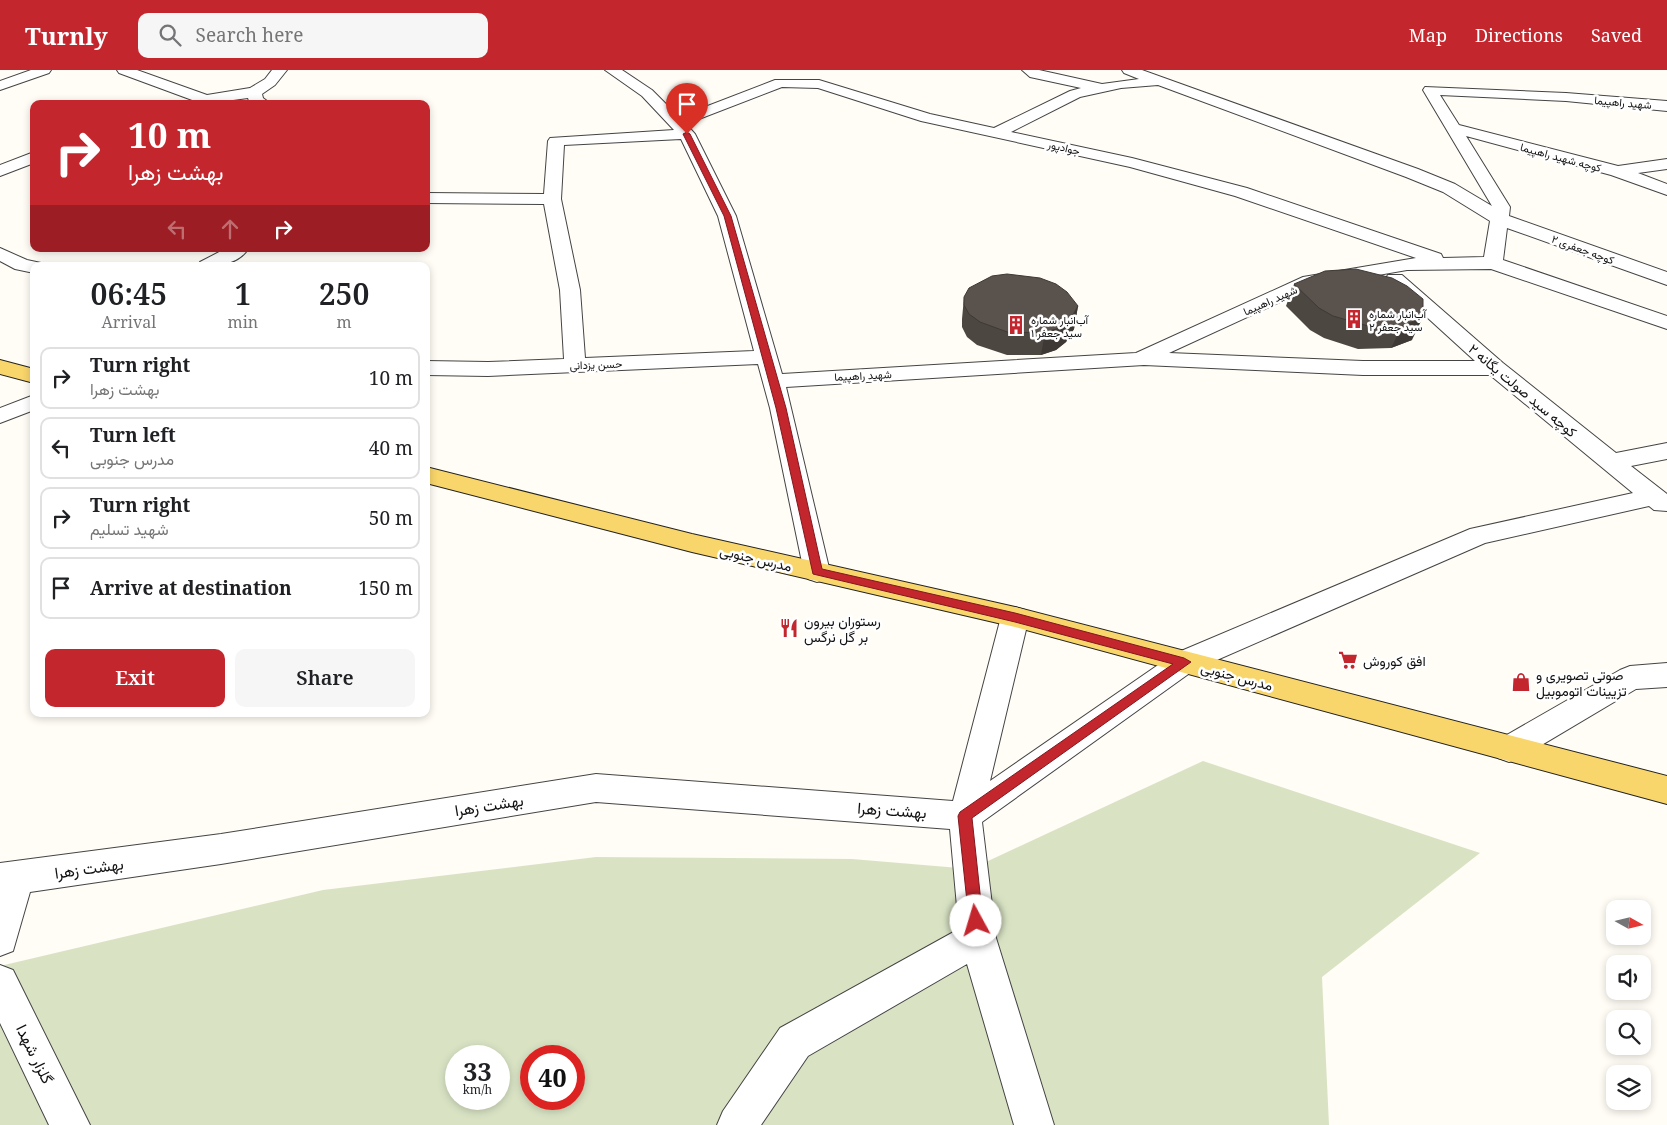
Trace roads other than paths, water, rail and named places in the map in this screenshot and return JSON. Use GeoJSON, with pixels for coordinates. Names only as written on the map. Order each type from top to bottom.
{"type":"FeatureCollection","features":[{"type":"Feature","properties":{"kind":"main road"},"geometry":{"type":"LineString","coordinates":[[0,367],[30,375]]}},
{"type":"Feature","properties":{"kind":"main road"},"geometry":{"type":"LineString","coordinates":[[0,378],[30,382]]}},
{"type":"Feature","properties":{"kind":"main road","name":"مدرس جنوبی"},"geometry":{"type":"LineString","coordinates":[[430,476],[692,543],[1015,617],[1667,790]]}},
{"type":"Feature","properties":{"kind":"street"},"geometry":{"type":"LineString","coordinates":[[0,86],[44,70]]}},
{"type":"Feature","properties":{"kind":"street"},"geometry":{"type":"LineString","coordinates":[[124,70],[206,100],[254,92],[270,82],[280,70]]}},
{"type":"Feature","properties":{"kind":"street"},"geometry":{"type":"LineString","coordinates":[[612,70],[647,93],[681,128],[727,216],[774,380],[817,572]]}},
{"type":"Feature","properties":{"kind":"street"},"geometry":{"type":"LineString","coordinates":[[780,83],[809,70]]}},
{"type":"Feature","properties":{"kind":"street"},"geometry":{"type":"LineString","coordinates":[[1029,70],[1035,74],[1101,88]]}},
{"type":"Feature","properties":{"kind":"street","name":"کوچه جعفری ۲"},"geometry":{"type":"LineString","coordinates":[[1129,70],[1449,188],[1500,220],[1667,279]]}},
{"type":"Feature","properties":{"kind":"street"},"geometry":{"type":"LineString","coordinates":[[998,132],[1075,94],[1121,84],[1162,82]]}},
{"type":"Feature","properties":{"kind":"street","name":"جوادپور"},"geometry":{"type":"LineString","coordinates":[[552,199],[556,141],[681,128],[780,83],[819,84],[926,118],[998,132],[1132,163],[1241,192],[1450,264]]}},
{"type":"Feature","properties":{"kind":"street","name":"شهید راهپیما"},"geometry":{"type":"LineString","coordinates":[[774,380],[1140,359],[1310,282],[1407,264],[1493,263],[1502,207],[1430,90],[1566,97],[1667,106]]}},
{"type":"Feature","properties":{"kind":"street"},"geometry":{"type":"LineString","coordinates":[[254,92],[256,100]]}},
{"type":"Feature","properties":{"kind":"street"},"geometry":{"type":"LineString","coordinates":[[172,100],[188,94]]}},
{"type":"Feature","properties":{"kind":"street","name":"کوچه شهید راهپیما"},"geometry":{"type":"LineString","coordinates":[[1453,128],[1617,171],[1667,190]]}},
{"type":"Feature","properties":{"kind":"street"},"geometry":{"type":"LineString","coordinates":[[0,171],[30,159]]}},
{"type":"Feature","properties":{"kind":"street"},"geometry":{"type":"LineString","coordinates":[[1617,171],[1667,164]]}},
{"type":"Feature","properties":{"kind":"street"},"geometry":{"type":"LineString","coordinates":[[430,198],[552,199],[570,290],[575,364]]}},
{"type":"Feature","properties":{"kind":"street"},"geometry":{"type":"LineString","coordinates":[[215,262],[233,252]]}},
{"type":"Feature","properties":{"kind":"street"},"geometry":{"type":"LineString","coordinates":[[0,254],[28,266]]}},
{"type":"Feature","properties":{"kind":"street"},"geometry":{"type":"LineString","coordinates":[[1493,263],[1667,322]]}},
{"type":"Feature","properties":{"kind":"street"},"geometry":{"type":"LineString","coordinates":[[0,274],[28,266]]}},
{"type":"Feature","properties":{"kind":"street","name":"کوچه سید صولت یگانه ۲"},"geometry":{"type":"LineString","coordinates":[[1383,268],[1495,368],[1660,502]]}},
{"type":"Feature","properties":{"kind":"street","name":"حسن یزدانی"},"geometry":{"type":"LineString","coordinates":[[430,368],[488,369],[766,357]]}},
{"type":"Feature","properties":{"kind":"street"},"geometry":{"type":"LineString","coordinates":[[1140,359],[1363,368],[1495,368]]}},
{"type":"Feature","properties":{"kind":"street"},"geometry":{"type":"LineString","coordinates":[[0,416],[30,404]]}},
{"type":"Feature","properties":{"kind":"street"},"geometry":{"type":"LineString","coordinates":[[1611,462],[1667,451]]}},
{"type":"Feature","properties":{"kind":"street"},"geometry":{"type":"LineString","coordinates":[[965,816],[1184,662],[1480,535],[1660,502]]}},
{"type":"Feature","properties":{"kind":"street"},"geometry":{"type":"LineString","coordinates":[[1015,617],[965,816],[978,938],[1034,1125]]}},
{"type":"Feature","properties":{"kind":"street"},"geometry":{"type":"LineString","coordinates":[[1509,748],[1630,678],[1667,676]]}},
{"type":"Feature","properties":{"kind":"street","name":"بهشت زهرا"},"geometry":{"type":"LineString","coordinates":[[4,875],[221,849],[596,788],[965,816]]}},
{"type":"Feature","properties":{"kind":"street"},"geometry":{"type":"LineString","coordinates":[[0,939],[4,875]]}},
{"type":"Feature","properties":{"kind":"street"},"geometry":{"type":"LineString","coordinates":[[737,1125],[794,1042],[978,938]]}},
{"type":"Feature","properties":{"kind":"street","name":"گلزار شهدا"},"geometry":{"type":"LineString","coordinates":[[0,983],[70,1125]]}},
{"type":"Feature","properties":{"kind":"place","name":"آب‌انبار شماره ۲ سید جعفر"},"geometry":{"type":"Point","coordinates":[1354,319]}},
{"type":"Feature","properties":{"kind":"place","name":"آب‌انبار شماره ۱ سید جعفر"},"geometry":{"type":"Point","coordinates":[1016,325]}},
{"type":"Feature","properties":{"kind":"place","name":"رستوران بیرون بر گل نرگس"},"geometry":{"type":"Point","coordinates":[789,628]}},
{"type":"Feature","properties":{"kind":"place","name":"افق کوروش"},"geometry":{"type":"Point","coordinates":[1348,660]}},
{"type":"Feature","properties":{"kind":"place","name":"صوتی تصویری و تزیینات اتوموبیل"},"geometry":{"type":"Point","coordinates":[1521,682]}}]}
